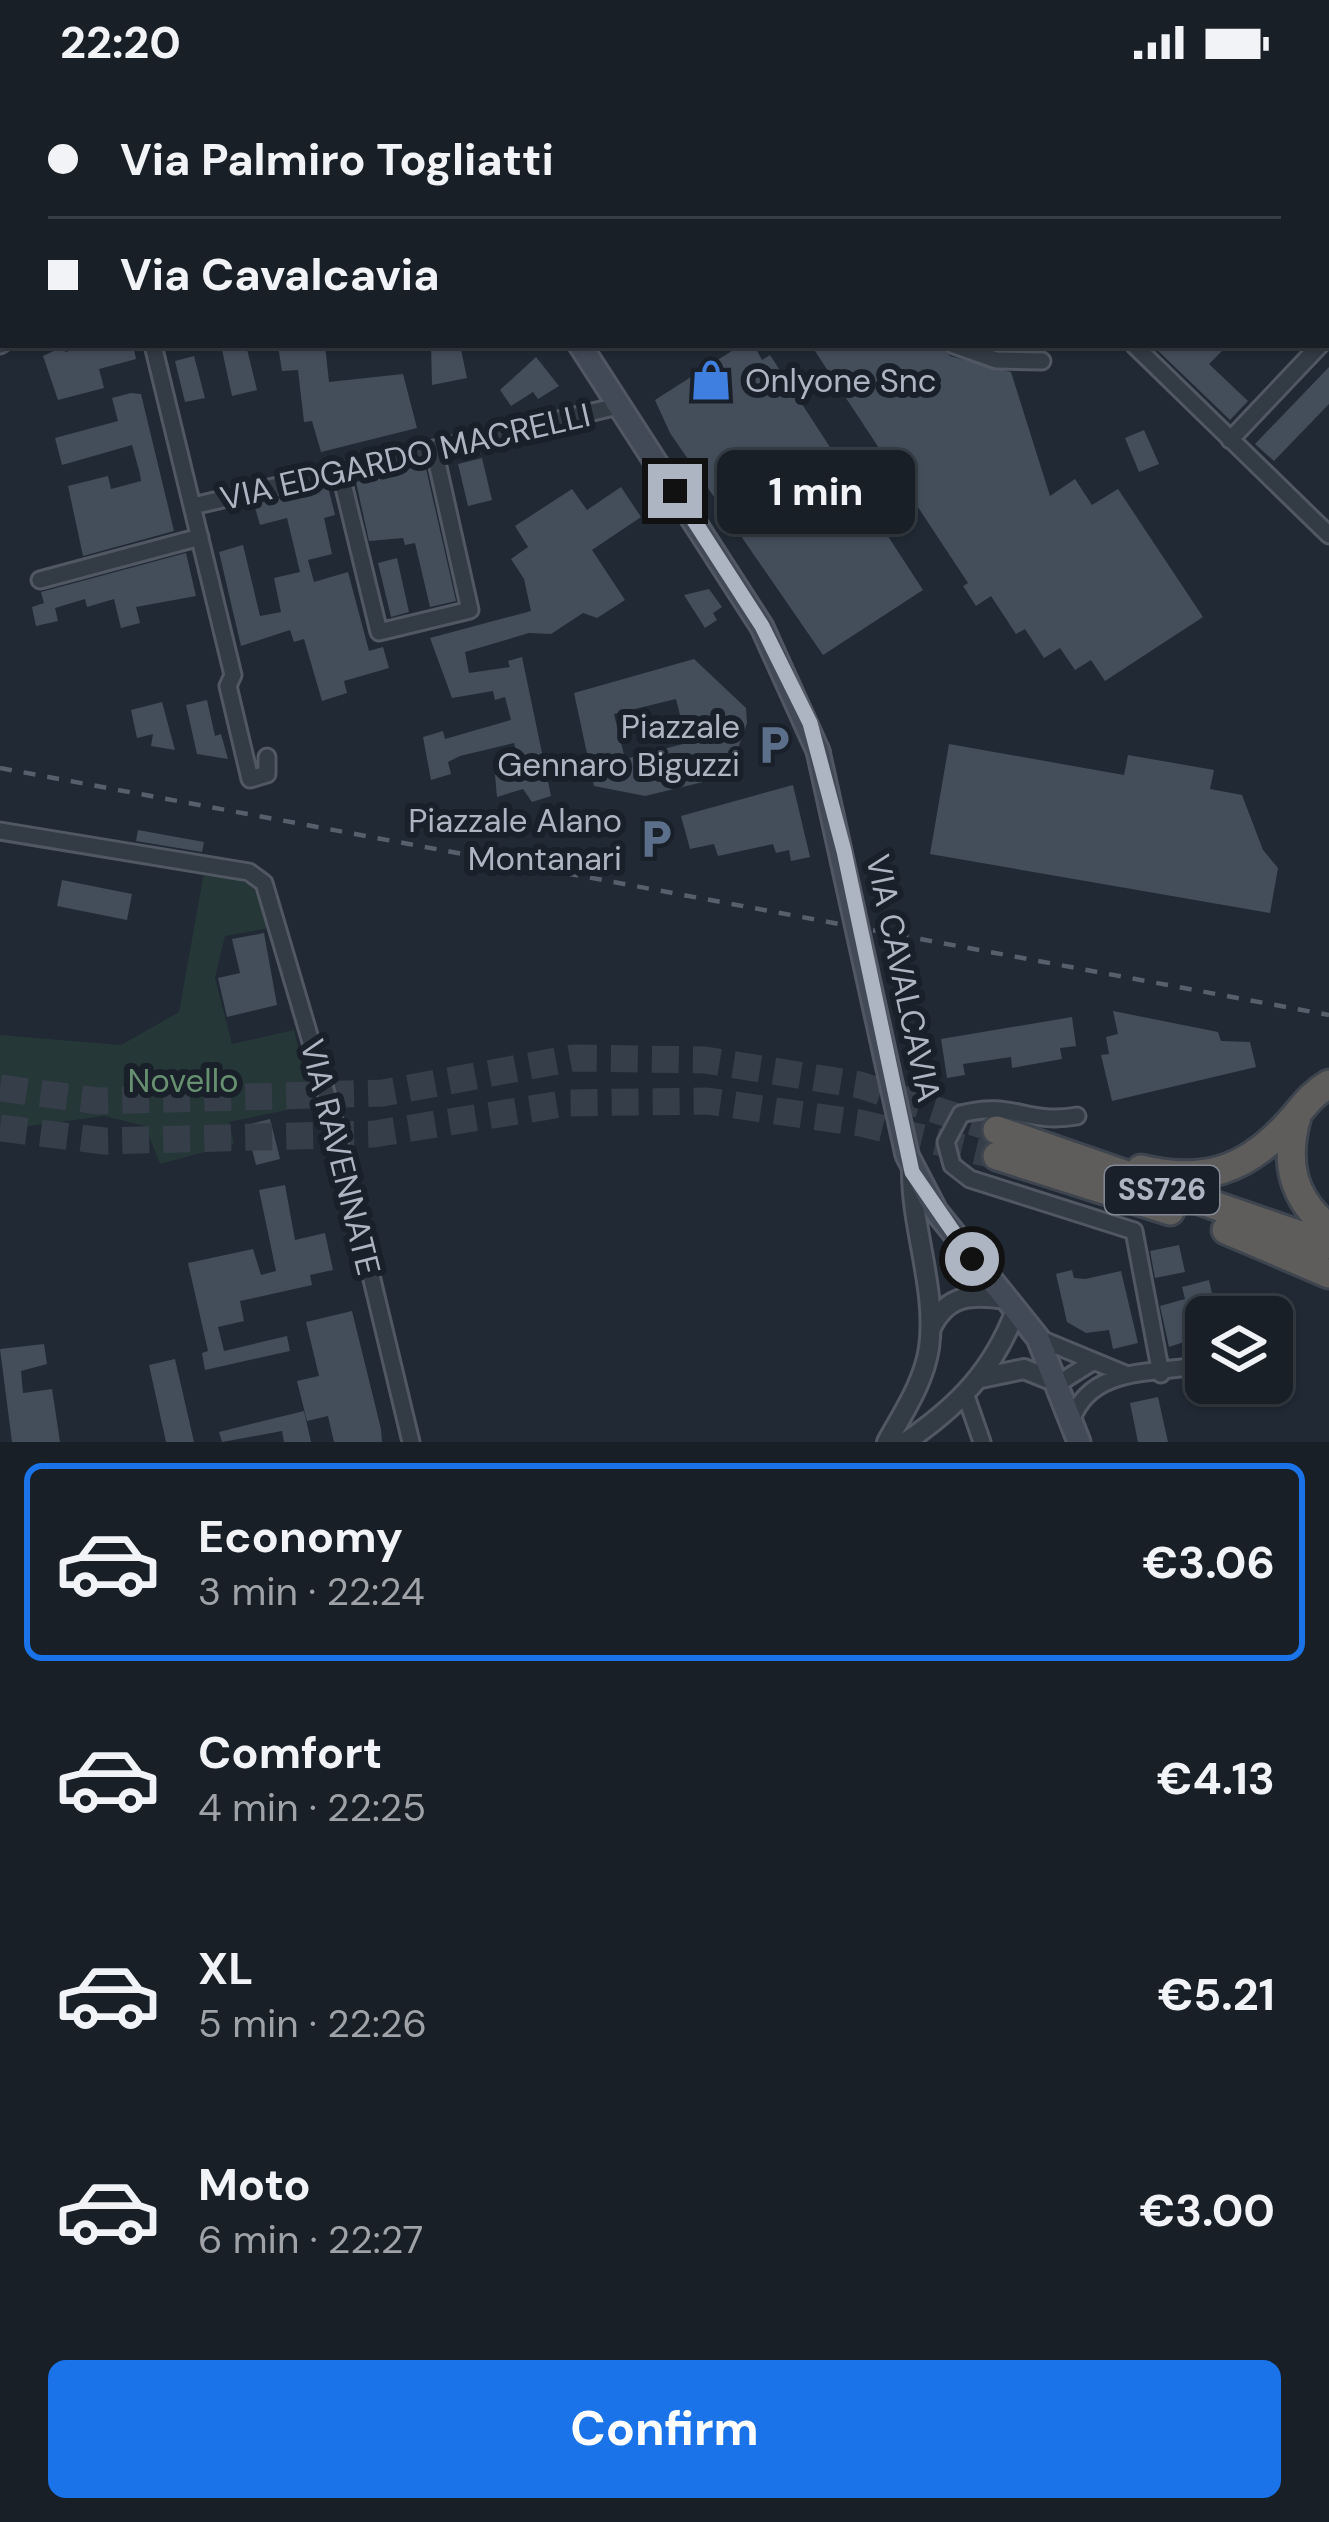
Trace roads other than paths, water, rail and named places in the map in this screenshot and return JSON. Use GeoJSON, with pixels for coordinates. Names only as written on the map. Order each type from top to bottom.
{"type":"FeatureCollection","features":[{"type":"Feature","properties":{"kind":"highway"},"geometry":{"type":"LineString","coordinates":[[1067,1155],[1202,1176],[1251,1160],[1312,1094],[1329,1084]]}},
{"type":"Feature","properties":{"kind":"highway"},"geometry":{"type":"LineString","coordinates":[[1299,1112],[1290,1170],[1306,1210],[1329,1228]]}},
{"type":"Feature","properties":{"kind":"highway","name":"SS726"},"geometry":{"type":"LineString","coordinates":[[1329,1245],[1067,1155],[997,1143],[1217,1226],[1329,1260]]}},
{"type":"Feature","properties":{"kind":"highway"},"geometry":{"type":"LineString","coordinates":[[1217,1226],[1329,1274]]}},
{"type":"Feature","properties":{"kind":"main road","name":"VIA CAVALCAVIA"},"geometry":{"type":"LineString","coordinates":[[582,348],[762,626],[818,751],[909,1164]]}},
{"type":"Feature","properties":{"kind":"main road"},"geometry":{"type":"LineString","coordinates":[[909,1164],[1038,1338],[1079,1442]]}},
{"type":"Feature","properties":{"kind":"street"},"geometry":{"type":"LineString","coordinates":[[154,348],[200,537],[250,779],[267,774],[267,758]]}},
{"type":"Feature","properties":{"kind":"street"},"geometry":{"type":"LineString","coordinates":[[962,348],[996,360],[1042,361]]}},
{"type":"Feature","properties":{"kind":"street"},"geometry":{"type":"LineString","coordinates":[[1138,348],[1329,535]]}},
{"type":"Feature","properties":{"kind":"street"},"geometry":{"type":"LineString","coordinates":[[1230,440],[1317,348]]}},
{"type":"Feature","properties":{"kind":"street","name":"VIA EDGARDO MACRELLI"},"geometry":{"type":"LineString","coordinates":[[193,506],[618,406]]}},
{"type":"Feature","properties":{"kind":"street"},"geometry":{"type":"LineString","coordinates":[[340,471],[379,632],[470,610],[434,449]]}},
{"type":"Feature","properties":{"kind":"street"},"geometry":{"type":"LineString","coordinates":[[40,580],[200,537]]}},
{"type":"Feature","properties":{"kind":"street","name":"VIA RAVENNATE"},"geometry":{"type":"LineString","coordinates":[[0,831],[259,876],[312,1035],[411,1442]]}},
{"type":"Feature","properties":{"kind":"street"},"geometry":{"type":"LineString","coordinates":[[1077,1117],[1045,1122],[995,1105],[961,1114],[946,1142],[952,1165],[970,1179],[1134,1232],[1161,1374]]}},
{"type":"Feature","properties":{"kind":"street","name":"VIA CAVALCAVIA"},"geometry":{"type":"LineString","coordinates":[[887,1442],[914,1394],[929,1350],[909,1164]]}},
{"type":"Feature","properties":{"kind":"street"},"geometry":{"type":"LineString","coordinates":[[906,1442],[966,1396],[981,1378],[1011,1304],[964,1296],[946,1304],[929,1332]]}},
{"type":"Feature","properties":{"kind":"street"},"geometry":{"type":"LineString","coordinates":[[1038,1338],[1124,1374],[1185,1369]]}},
{"type":"Feature","properties":{"kind":"street"},"geometry":{"type":"LineString","coordinates":[[981,1378],[1024,1370],[1059,1383],[1094,1361]]}},
{"type":"Feature","properties":{"kind":"street"},"geometry":{"type":"LineString","coordinates":[[1072,1418],[1088,1391],[1124,1374]]}},
{"type":"Feature","properties":{"kind":"street"},"geometry":{"type":"LineString","coordinates":[[966,1396],[982,1442]]}},
{"type":"Feature","properties":{"kind":"tunnel"},"geometry":{"type":"LineString","coordinates":[[0,1088],[99,1101],[383,1093],[573,1058],[705,1060],[860,1085],[997,1130]]}},
{"type":"Feature","properties":{"kind":"tunnel"},"geometry":{"type":"LineString","coordinates":[[0,1128],[104,1141],[374,1134],[568,1103],[707,1101],[860,1123],[997,1156]]}},
{"type":"Feature","properties":{"kind":"railway"},"geometry":{"type":"LineString","coordinates":[[0,768],[1329,1015]]}},
{"type":"Feature","properties":{"kind":"place","name":"Onlyone Snc"},"geometry":{"type":"Point","coordinates":[711,380]}},
{"type":"Feature","properties":{"kind":"place","name":"Piazzale Gennaro Biguzzi"},"geometry":{"type":"Point","coordinates":[774,745]}},
{"type":"Feature","properties":{"kind":"place","name":"Piazzale Alano Montanari"},"geometry":{"type":"Point","coordinates":[656,839]}},
{"type":"Feature","properties":{"kind":"park label","name":"Novello"},"geometry":{"type":"Point","coordinates":[183,1080]}}]}
